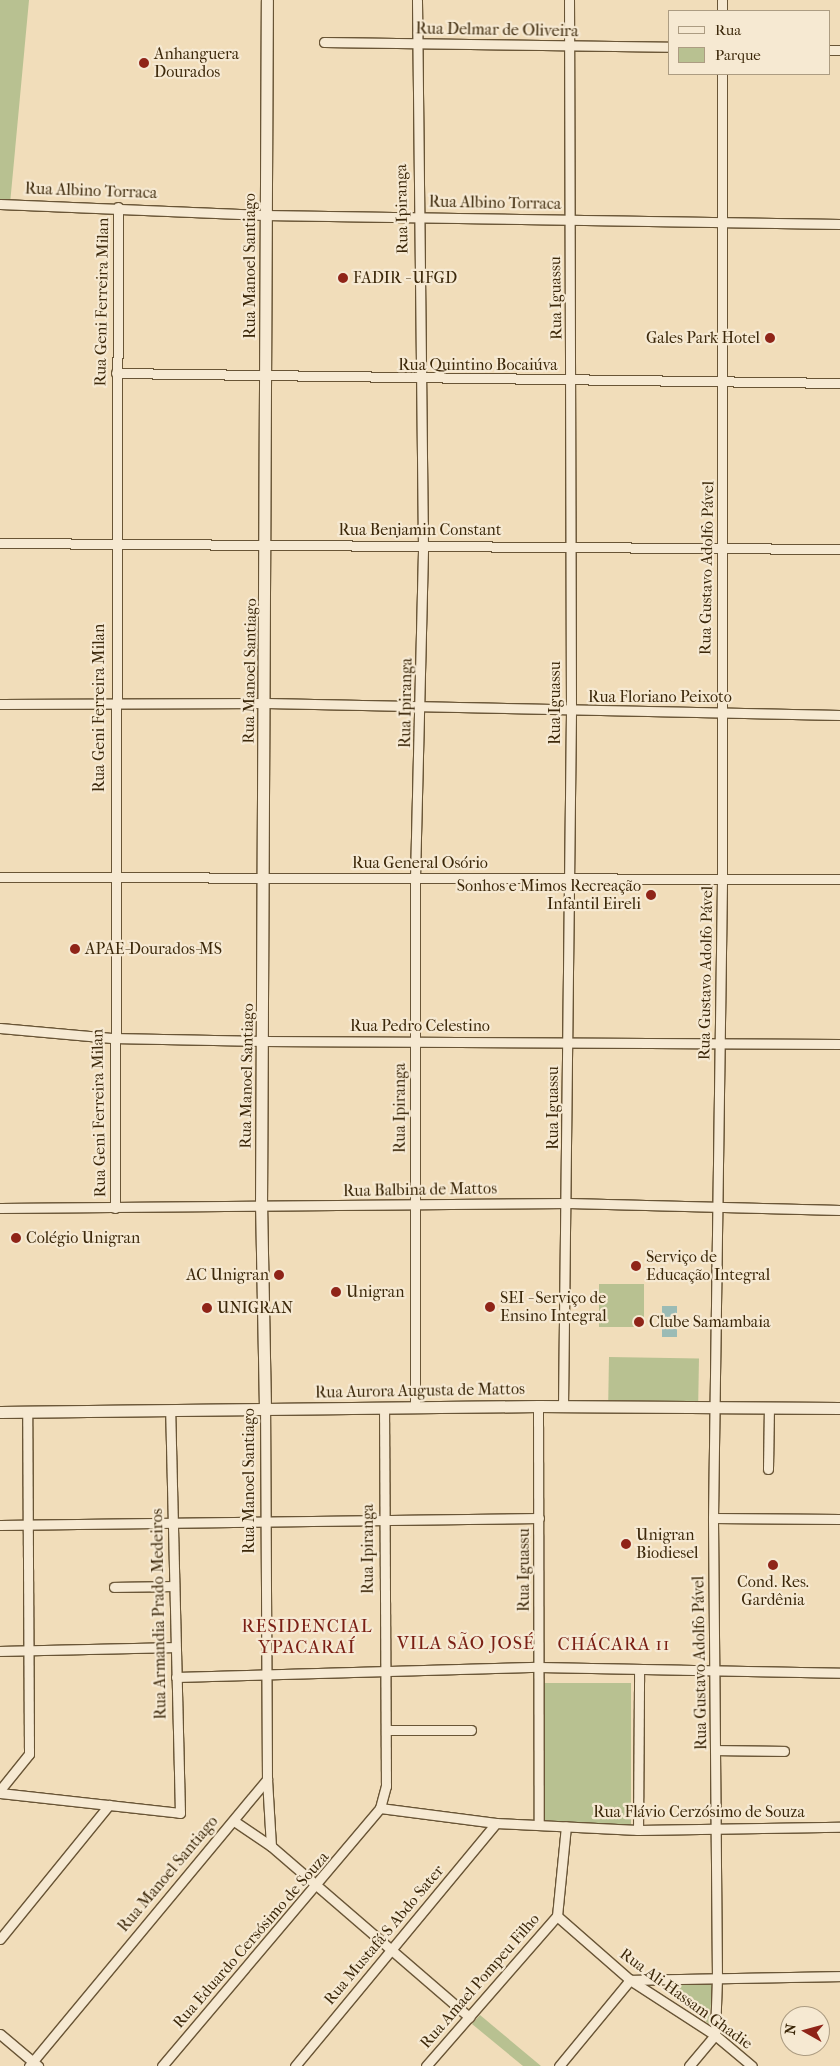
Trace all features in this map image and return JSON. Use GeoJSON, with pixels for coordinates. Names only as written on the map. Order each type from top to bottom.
{"type":"FeatureCollection","features":[{"type":"Feature","properties":{"kind":"street","name":"Rua Manoel Santiago"},"geometry":{"type":"LineString","coordinates":[[33,2064],[267,1779],[265,1409],[261,1208],[267,543],[267,0]]}},
{"type":"Feature","properties":{"kind":"street","name":"Rua Ipiranga"},"geometry":{"type":"LineString","coordinates":[[415,1407],[415,878],[422,707],[423,547],[416,216],[417,0]]}},
{"type":"Feature","properties":{"kind":"street","name":"Rua Iguassu"},"geometry":{"type":"LineString","coordinates":[[563,1406],[568,1204],[571,712],[570,544],[572,380],[569,220],[569,0]]}},
{"type":"Feature","properties":{"kind":"street","name":"Rua Delmar de Oliveira"},"geometry":{"type":"LineString","coordinates":[[324,42],[668,47]]}},
{"type":"Feature","properties":{"kind":"street","name":"Rua Gustavo Adolfo Pável"},"geometry":{"type":"LineString","coordinates":[[715,2035],[718,1825],[715,1750],[713,1518],[722,879],[720,548],[725,384],[722,75]]}},
{"type":"Feature","properties":{"kind":"street","name":"Rua Albino Torraca"},"geometry":{"type":"LineString","coordinates":[[0,204],[118,207],[267,215],[840,224]]}},
{"type":"Feature","properties":{"kind":"street","name":"Rua Geni Ferreira Milan"},"geometry":{"type":"LineString","coordinates":[[115,1208],[112,1038],[115,705],[114,545],[118,207]]}},
{"type":"Feature","properties":{"kind":"street","name":"Rua Quintino Bocaiúva"},"geometry":{"type":"LineString","coordinates":[[116,374],[420,381],[572,380],[725,384],[840,383]]}},
{"type":"Feature","properties":{"kind":"street","name":"Rua Benjamin Constant"},"geometry":{"type":"LineString","coordinates":[[0,543],[114,545],[267,543],[423,547],[570,544],[840,549]]}},
{"type":"Feature","properties":{"kind":"street","name":"Rua Floriano Peixoto"},"geometry":{"type":"LineString","coordinates":[[0,704],[266,704],[571,712],[721,712],[840,715]]}},
{"type":"Feature","properties":{"kind":"street","name":"Rua General Osório"},"geometry":{"type":"LineString","coordinates":[[0,877],[840,879]]}},
{"type":"Feature","properties":{"kind":"street","name":"Rua Pedro Celestino"},"geometry":{"type":"LineString","coordinates":[[0,1028],[112,1038],[264,1041],[569,1040],[840,1044]]}},
{"type":"Feature","properties":{"kind":"street","name":"Rua Balbina de Mattos"},"geometry":{"type":"LineString","coordinates":[[0,1208],[261,1208],[415,1203],[568,1204],[840,1210]]}},
{"type":"Feature","properties":{"kind":"street","name":"Rua Iguassu"},"geometry":{"type":"LineString","coordinates":[[538,1406],[539,1825]]}},
{"type":"Feature","properties":{"kind":"street","name":"Rua Aurora Augusta de Mattos"},"geometry":{"type":"LineString","coordinates":[[0,1412],[27,1414],[170,1413],[265,1409],[538,1406],[715,1409],[769,1407],[840,1408]]}},
{"type":"Feature","properties":{"kind":"street"},"geometry":{"type":"LineString","coordinates":[[768,1469],[769,1407]]}},
{"type":"Feature","properties":{"kind":"street","name":"Rua Ipiranga"},"geometry":{"type":"LineString","coordinates":[[363,1834],[380,1808],[386,1786],[382,1522],[384,1408]]}},
{"type":"Feature","properties":{"kind":"street","name":"Rua Armandia Prado Medeiros"},"geometry":{"type":"LineString","coordinates":[[110,1805],[180,1813],[172,1586],[170,1413]]}},
{"type":"Feature","properties":{"kind":"street"},"geometry":{"type":"LineString","coordinates":[[0,1791],[29,1754],[26,1651],[27,1414]]}},
{"type":"Feature","properties":{"kind":"street"},"geometry":{"type":"LineString","coordinates":[[0,1524],[28,1527],[539,1518]]}},
{"type":"Feature","properties":{"kind":"street"},"geometry":{"type":"LineString","coordinates":[[713,1518],[840,1519]]}},
{"type":"Feature","properties":{"kind":"street"},"geometry":{"type":"LineString","coordinates":[[114,1587],[172,1586]]}},
{"type":"Feature","properties":{"kind":"street"},"geometry":{"type":"LineString","coordinates":[[0,1651],[174,1647]]}},
{"type":"Feature","properties":{"kind":"street"},"geometry":{"type":"LineString","coordinates":[[176,1677],[267,1676],[384,1670],[539,1666],[840,1673]]}},
{"type":"Feature","properties":{"kind":"street"},"geometry":{"type":"LineString","coordinates":[[638,1830],[639,1669]]}},
{"type":"Feature","properties":{"kind":"street"},"geometry":{"type":"LineString","coordinates":[[386,1730],[471,1730]]}},
{"type":"Feature","properties":{"kind":"street"},"geometry":{"type":"LineString","coordinates":[[715,1750],[784,1751]]}},
{"type":"Feature","properties":{"kind":"street"},"geometry":{"type":"LineString","coordinates":[[267,1779],[271,1846]]}},
{"type":"Feature","properties":{"kind":"street"},"geometry":{"type":"LineString","coordinates":[[0,1791],[110,1805]]}},
{"type":"Feature","properties":{"kind":"street"},"geometry":{"type":"LineString","coordinates":[[0,1939],[110,1805]]}},
{"type":"Feature","properties":{"kind":"street","name":"Rua Flávio Cerzósimo de Souza"},"geometry":{"type":"LineString","coordinates":[[380,1808],[496,1824],[638,1830],[718,1825],[840,1827]]}},
{"type":"Feature","properties":{"kind":"street"},"geometry":{"type":"LineString","coordinates":[[234,1821],[271,1846],[390,1952],[469,2017]]}},
{"type":"Feature","properties":{"kind":"street","name":"Rua Mustafá S Abdo Sater"},"geometry":{"type":"LineString","coordinates":[[295,2066],[496,1824]]}},
{"type":"Feature","properties":{"kind":"street"},"geometry":{"type":"LineString","coordinates":[[557,1916],[566,1826]]}},
{"type":"Feature","properties":{"kind":"street","name":"Rua Eduardo Cersósimo de Souza"},"geometry":{"type":"LineString","coordinates":[[162,2066],[363,1834]]}},
{"type":"Feature","properties":{"kind":"street","name":"Rua Ali Hassam Ghadie"},"geometry":{"type":"LineString","coordinates":[[557,1916],[630,1980],[715,2035],[752,2066]]}},
{"type":"Feature","properties":{"kind":"street","name":"Rua Amael Pompeu Filho"},"geometry":{"type":"LineString","coordinates":[[426,2066],[557,1916]]}},
{"type":"Feature","properties":{"kind":"street"},"geometry":{"type":"LineString","coordinates":[[558,2066],[630,1980],[840,1976]]}},
{"type":"Feature","properties":{"kind":"street"},"geometry":{"type":"LineString","coordinates":[[0,2034],[33,2064]]}},
{"type":"Feature","properties":{"kind":"street"},"geometry":{"type":"LineString","coordinates":[[689,2066],[715,2035]]}},
{"type":"Feature","properties":{"kind":"green space"},"geometry":{"type":"Polygon","coordinates":[[[0,0],[29,0],[10,204],[0,204],[0,0]]]}},
{"type":"Feature","properties":{"kind":"green space"},"geometry":{"type":"Polygon","coordinates":[[[599,1284],[644,1284],[644,1327],[599,1327],[599,1284]]]}},
{"type":"Feature","properties":{"kind":"green space"},"geometry":{"type":"Polygon","coordinates":[[[609,1357],[699,1359],[698,1405],[608,1403],[609,1357]]]}},
{"type":"Feature","properties":{"kind":"green space"},"geometry":{"type":"Polygon","coordinates":[[[542,1683],[631,1683],[631,1827],[542,1827],[542,1683]]]}},
{"type":"Feature","properties":{"kind":"green space"},"geometry":{"type":"Polygon","coordinates":[[[660,1983],[713,1983],[709,2024],[660,1983]]]}},
{"type":"Feature","properties":{"kind":"green space"},"geometry":{"type":"Polygon","coordinates":[[[480,2015],[541,2066],[523,2066],[472,2024],[480,2015]]]}},
{"type":"Feature","properties":{"kind":"water"},"geometry":{"type":"Polygon","coordinates":[[[662,1306],[677,1306],[677,1337],[662,1337],[662,1306]]]}},
{"type":"Feature","properties":{"kind":"place","name":"Anhanguera Dourados"},"geometry":{"type":"Point","coordinates":[144,63]}},
{"type":"Feature","properties":{"kind":"place","name":"FADIR - UFGD"},"geometry":{"type":"Point","coordinates":[343,278]}},
{"type":"Feature","properties":{"kind":"place","name":"Gales Park Hotel"},"geometry":{"type":"Point","coordinates":[770,338]}},
{"type":"Feature","properties":{"kind":"place","name":"Sonhos e Mimos Recreação Infantil Eireli"},"geometry":{"type":"Point","coordinates":[651,895]}},
{"type":"Feature","properties":{"kind":"place","name":"APAE-Dourados-MS"},"geometry":{"type":"Point","coordinates":[75,949]}},
{"type":"Feature","properties":{"kind":"place","name":"Colégio Unigran"},"geometry":{"type":"Point","coordinates":[16,1238]}},
{"type":"Feature","properties":{"kind":"place","name":"Serviço de Educação Integral"},"geometry":{"type":"Point","coordinates":[636,1266]}},
{"type":"Feature","properties":{"kind":"place","name":"AC Unigran"},"geometry":{"type":"Point","coordinates":[279,1275]}},
{"type":"Feature","properties":{"kind":"place","name":"Unigran"},"geometry":{"type":"Point","coordinates":[336,1292]}},
{"type":"Feature","properties":{"kind":"place","name":"SEI - Serviço de Ensino Integral"},"geometry":{"type":"Point","coordinates":[490,1307]}},
{"type":"Feature","properties":{"kind":"place","name":"UNIGRAN"},"geometry":{"type":"Point","coordinates":[207,1308]}},
{"type":"Feature","properties":{"kind":"place","name":"Clube Samambaia"},"geometry":{"type":"Point","coordinates":[639,1322]}},
{"type":"Feature","properties":{"kind":"place","name":"Unigran Biodiesel"},"geometry":{"type":"Point","coordinates":[626,1544]}},
{"type":"Feature","properties":{"kind":"place","name":"Cond. Res. Gardênia"},"geometry":{"type":"Point","coordinates":[773,1565]}},
{"type":"Feature","properties":{"kind":"district","name":"RESIDENCIAL YPACARAÍ"},"geometry":{"type":"Point","coordinates":[307,1638]}},
{"type":"Feature","properties":{"kind":"district","name":"VILA SÃO JOSÉ"},"geometry":{"type":"Point","coordinates":[466,1644]}},
{"type":"Feature","properties":{"kind":"district","name":"CHÁCARA 11"},"geometry":{"type":"Point","coordinates":[614,1645]}}]}
